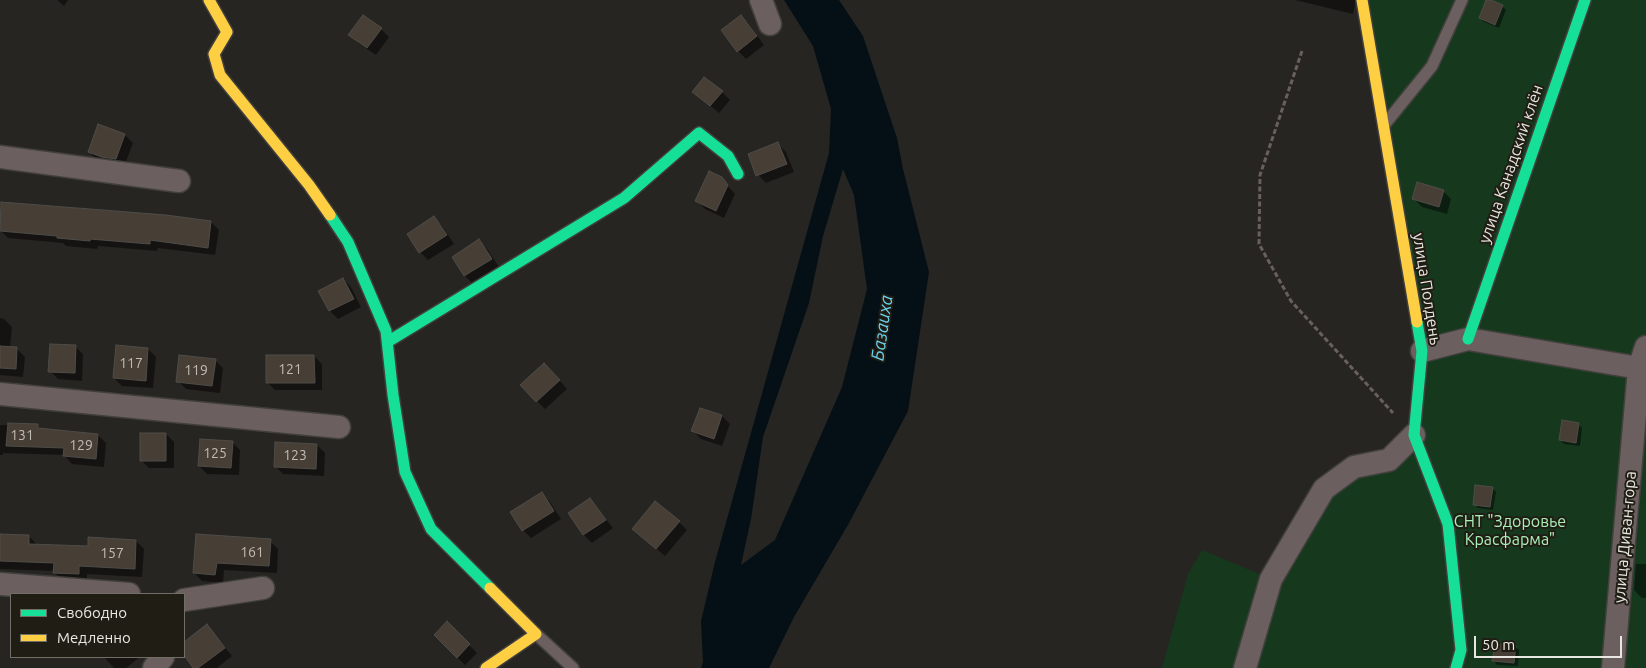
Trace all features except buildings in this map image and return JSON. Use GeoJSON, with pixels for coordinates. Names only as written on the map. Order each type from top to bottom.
{"type":"FeatureCollection","features":[{"type":"Feature","properties":{"kind":"street"},"geometry":{"type":"LineString","coordinates":[[209,0],[228,32],[214,54],[220,76],[309,185],[348,242],[386,331],[393,395],[405,472],[431,529],[536,634],[486,668]]}},
{"type":"Feature","properties":{"kind":"street"},"geometry":{"type":"LineString","coordinates":[[761,0],[770,24]]}},
{"type":"Feature","properties":{"kind":"street","name":"улица Полдень"},"geometry":{"type":"LineString","coordinates":[[1362,0],[1422,350],[1414,436],[1448,524],[1461,650],[1456,668]]}},
{"type":"Feature","properties":{"kind":"street","name":"улица Канадский клён"},"geometry":{"type":"LineString","coordinates":[[1468,339],[1585,0]]}},
{"type":"Feature","properties":{"kind":"street"},"geometry":{"type":"LineString","coordinates":[[388,341],[624,198],[699,133],[728,156],[738,174]]}},
{"type":"Feature","properties":{"kind":"street"},"geometry":{"type":"LineString","coordinates":[[0,157],[179,181]]}},
{"type":"Feature","properties":{"kind":"street"},"geometry":{"type":"LineString","coordinates":[[1422,350],[1468,339],[1643,358]]}},
{"type":"Feature","properties":{"kind":"street","name":"улица Диван-гора"},"geometry":{"type":"LineString","coordinates":[[1614,668],[1643,358]]}},
{"type":"Feature","properties":{"kind":"street"},"geometry":{"type":"LineString","coordinates":[[0,394],[339,427]]}},
{"type":"Feature","properties":{"kind":"street"},"geometry":{"type":"LineString","coordinates":[[1245,668],[1271,579],[1324,489],[1354,467],[1389,460],[1414,436]]}},
{"type":"Feature","properties":{"kind":"street"},"geometry":{"type":"LineString","coordinates":[[0,584],[116,593]]}},
{"type":"Feature","properties":{"kind":"street"},"geometry":{"type":"LineString","coordinates":[[185,600],[264,588]]}},
{"type":"Feature","properties":{"kind":"street"},"geometry":{"type":"LineString","coordinates":[[154,668],[162,658]]}},
{"type":"Feature","properties":{"kind":"lane"},"geometry":{"type":"LineString","coordinates":[[1383,128],[1432,66],[1462,0]]}},
{"type":"Feature","properties":{"kind":"lane"},"geometry":{"type":"LineString","coordinates":[[536,634],[573,668]]}},
{"type":"Feature","properties":{"kind":"path"},"geometry":{"type":"LineString","coordinates":[[1302,51],[1260,175],[1259,244],[1290,301],[1414,436]]}},
{"type":"Feature","properties":{"kind":"green space","name":"СНТ \"Здоровье Красфарма\""},"geometry":{"type":"Polygon","coordinates":[[[1362,0],[1646,0],[1646,668],[1162,668],[1188,574],[1202,550],[1271,579],[1324,489],[1414,435],[1422,351],[1362,0]]]}},
{"type":"Feature","properties":{"kind":"water","name":"Базаиха"},"geometry":{"type":"Polygon","coordinates":[[[784,0],[839,0],[863,36],[897,138],[929,272],[908,411],[849,523],[794,617],[769,668],[701,668],[703,662],[701,621],[715,562],[829,153],[831,109],[813,46],[784,0]],[[843,169],[823,236],[809,303],[763,437],[751,519],[741,565],[775,540],[842,387],[867,289],[854,195],[843,169]]]}},
{"type":"Feature","properties":{"kind":"traffic: fast"},"geometry":{"type":"LineString","coordinates":[[1468,339],[1585,0]]}},
{"type":"Feature","properties":{"kind":"traffic: fast"},"geometry":{"type":"LineString","coordinates":[[389,341],[624,198],[699,133],[728,156],[738,174]]}},
{"type":"Feature","properties":{"kind":"traffic: fast"},"geometry":{"type":"LineString","coordinates":[[330,215],[348,242],[386,331],[393,395],[405,472],[431,529],[490,588]]}},
{"type":"Feature","properties":{"kind":"traffic: fast"},"geometry":{"type":"LineString","coordinates":[[1417,322],[1422,351],[1414,435],[1448,524],[1461,650],[1456,668]]}},
{"type":"Feature","properties":{"kind":"traffic: slow"},"geometry":{"type":"LineString","coordinates":[[209,0],[227,32],[214,54],[220,75],[309,185],[330,215]]}},
{"type":"Feature","properties":{"kind":"traffic: slow"},"geometry":{"type":"LineString","coordinates":[[1362,0],[1417,322]]}},
{"type":"Feature","properties":{"kind":"traffic: slow"},"geometry":{"type":"LineString","coordinates":[[486,668],[536,634],[490,588]]}}]}
